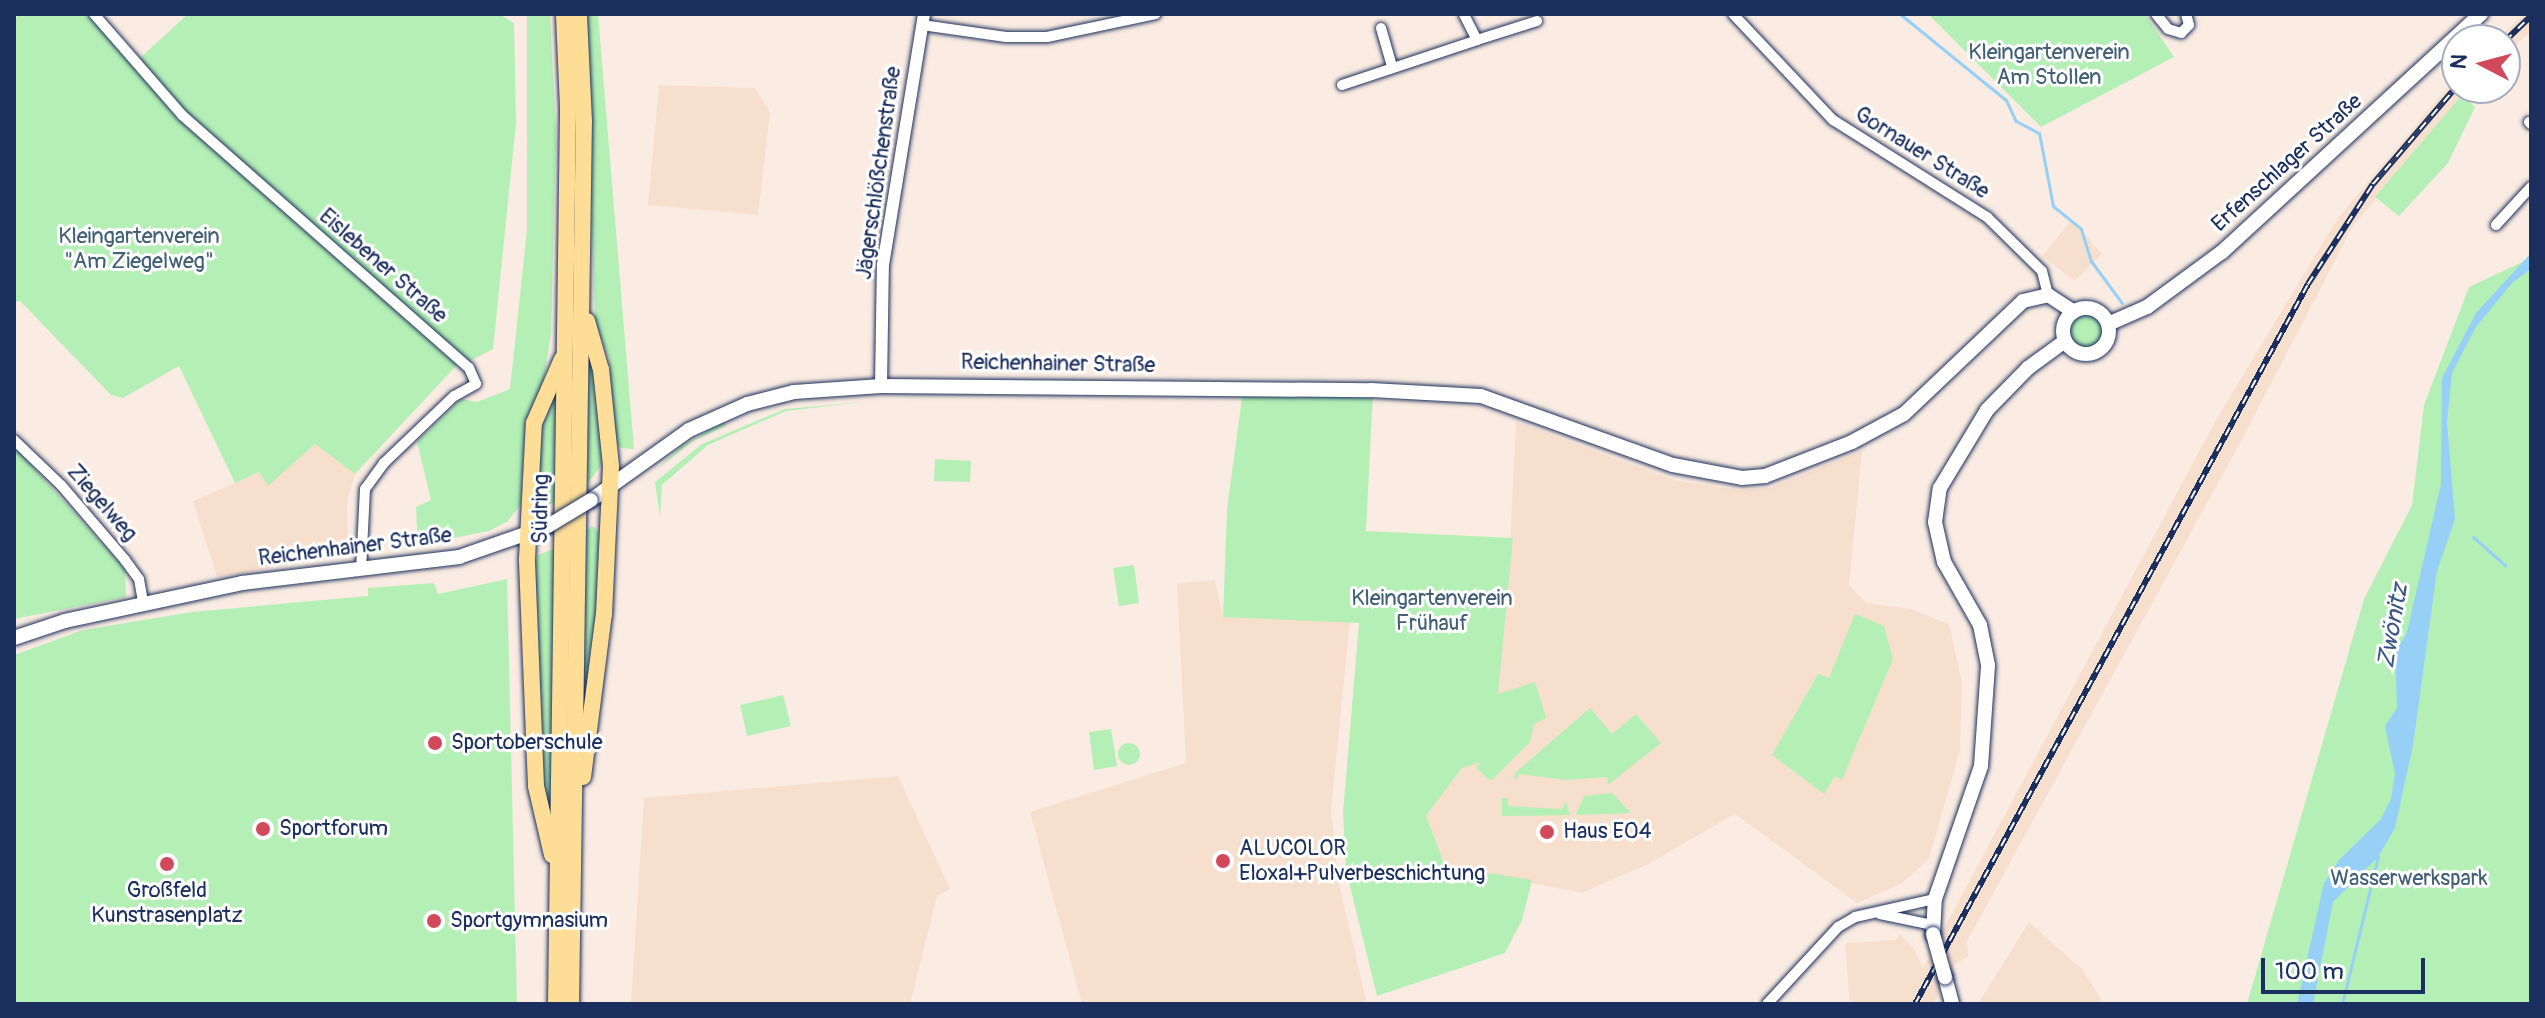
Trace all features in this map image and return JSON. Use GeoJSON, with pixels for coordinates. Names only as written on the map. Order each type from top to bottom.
{"type":"FeatureCollection","features":[{"type":"Feature","properties":{"kind":"main road","name":"Südring"},"geometry":{"type":"LineString","coordinates":[[556,1004],[565,349],[564,14]]}},
{"type":"Feature","properties":{"kind":"main road","name":"Südring"},"geometry":{"type":"LineString","coordinates":[[571,1004],[582,300],[579,14]]}},
{"type":"Feature","properties":{"kind":"main road","name":"Erfenschlager Straße"},"geometry":{"type":"LineString","coordinates":[[2108,324],[2147,307],[2222,252],[2481,14]]}},
{"type":"Feature","properties":{"kind":"main road","name":"Reichenhainer Straße"},"geometry":{"type":"LineString","coordinates":[[14,638],[143,602],[272,578],[459,557],[548,526],[608,490],[689,430],[747,404],[794,392],[881,386],[1371,390],[1481,396],[1649,457],[1742,478],[1783,470],[1896,419],[1935,387],[2004,314],[2038,294],[2048,295]]}},
{"type":"Feature","properties":{"kind":"main road"},"geometry":{"type":"LineString","coordinates":[[2048,295],[2073,311],[2095,309],[2108,324],[2108,338],[2095,352],[2080,353],[2065,341],[2063,325],[2073,311]]}},
{"type":"Feature","properties":{"kind":"main road"},"geometry":{"type":"LineString","coordinates":[[575,822],[604,614],[611,466],[601,370],[582,300]]}},
{"type":"Feature","properties":{"kind":"main road"},"geometry":{"type":"LineString","coordinates":[[1952,1004],[1932,930],[1935,899],[1981,766],[1988,665],[1980,625],[1944,562],[1935,522],[1940,488],[1987,410],[2045,352],[2065,341]]}},
{"type":"Feature","properties":{"kind":"main road"},"geometry":{"type":"LineString","coordinates":[[557,876],[536,786],[529,534],[534,423],[565,349]]}},
{"type":"Feature","properties":{"kind":"street","name":"Eislebener Straße"},"geometry":{"type":"LineString","coordinates":[[94,14],[182,115],[469,368],[476,384],[454,396],[384,463],[365,489],[361,570]]}},
{"type":"Feature","properties":{"kind":"street"},"geometry":{"type":"LineString","coordinates":[[923,20],[1006,37],[1047,37],[1156,14]]}},
{"type":"Feature","properties":{"kind":"street"},"geometry":{"type":"LineString","coordinates":[[1464,14],[1477,40]]}},
{"type":"Feature","properties":{"kind":"street","name":"Gornauer Straße"},"geometry":{"type":"LineString","coordinates":[[1733,14],[1833,120],[1987,217],[2042,271],[2048,295]]}},
{"type":"Feature","properties":{"kind":"street"},"geometry":{"type":"LineString","coordinates":[[2156,14],[2168,29],[2181,33],[2189,25],[2186,14]]}},
{"type":"Feature","properties":{"kind":"street","name":"Jägerschlößchenstraße"},"geometry":{"type":"LineString","coordinates":[[881,386],[883,265],[923,20]]}},
{"type":"Feature","properties":{"kind":"street"},"geometry":{"type":"LineString","coordinates":[[1342,85],[1392,66],[1537,21]]}},
{"type":"Feature","properties":{"kind":"street"},"geometry":{"type":"LineString","coordinates":[[1381,28],[1392,66]]}},
{"type":"Feature","properties":{"kind":"street"},"geometry":{"type":"LineString","coordinates":[[2496,225],[2531,187]]}},
{"type":"Feature","properties":{"kind":"street","name":"Ziegelweg"},"geometry":{"type":"LineString","coordinates":[[14,440],[61,485],[125,560],[139,579],[143,602]]}},
{"type":"Feature","properties":{"kind":"street"},"geometry":{"type":"LineString","coordinates":[[1767,1004],[1838,927],[1935,899]]}},
{"type":"Feature","properties":{"kind":"street"},"geometry":{"type":"LineString","coordinates":[[1878,913],[1932,930]]}},
{"type":"Feature","properties":{"kind":"shaded area"},"geometry":{"type":"Polygon","coordinates":[[[2524,14],[2531,14],[2531,31],[2521,40],[2521,24],[2513,24],[2524,14]]]}},
{"type":"Feature","properties":{"kind":"shaded area"},"geometry":{"type":"Polygon","coordinates":[[[659,85],[755,88],[770,112],[758,215],[648,205],[659,85]]]}},
{"type":"Feature","properties":{"kind":"shaded area"},"geometry":{"type":"Polygon","coordinates":[[[2441,95],[2441,104],[2456,104],[2353,226],[2241,441],[1966,943],[1969,956],[1955,964],[1933,1004],[1850,1004],[1845,943],[1896,940],[1900,934],[1915,950],[1923,968],[2216,420],[2338,218],[2441,95]]]}},
{"type":"Feature","properties":{"kind":"shaded area"},"geometry":{"type":"Polygon","coordinates":[[[2072,220],[2102,254],[2075,281],[2042,256],[2072,220]]]}},
{"type":"Feature","properties":{"kind":"shaded area"},"geometry":{"type":"Polygon","coordinates":[[[1516,422],[1673,480],[1738,490],[1770,488],[1862,451],[1849,585],[1866,603],[1911,609],[1949,624],[1962,682],[1960,750],[1929,859],[1902,883],[1857,903],[1735,814],[1648,864],[1582,893],[1445,866],[1426,816],[1462,768],[1508,589],[1516,422]]]}},
{"type":"Feature","properties":{"kind":"shaded area"},"geometry":{"type":"Polygon","coordinates":[[[315,444],[355,474],[347,502],[348,548],[342,555],[217,577],[193,501],[260,472],[268,485],[315,444]]]}},
{"type":"Feature","properties":{"kind":"shaded area"},"geometry":{"type":"Polygon","coordinates":[[[1215,580],[1223,617],[1350,621],[1331,809],[1338,879],[1367,1004],[1082,1004],[1030,812],[1186,763],[1177,584],[1215,580]]]}},
{"type":"Feature","properties":{"kind":"shaded area"},"geometry":{"type":"Polygon","coordinates":[[[898,776],[950,889],[937,896],[910,1004],[631,1004],[644,798],[898,776]]]}},
{"type":"Feature","properties":{"kind":"shaded area"},"geometry":{"type":"Polygon","coordinates":[[[2029,922],[2082,969],[2104,1004],[1978,1004],[2029,922]]]}},
{"type":"Feature","properties":{"kind":"green space","name":"Kleingartenverein \"Am Ziegelweg\""},"geometry":{"type":"Polygon","coordinates":[[[20,14],[88,14],[177,118],[457,365],[355,474],[315,444],[268,486],[259,472],[235,483],[179,366],[123,398],[111,395],[20,301],[14,302],[14,19],[20,14]]]}},
{"type":"Feature","properties":{"kind":"green space"},"geometry":{"type":"Polygon","coordinates":[[[188,14],[499,14],[514,23],[516,123],[493,349],[470,361],[363,273],[185,112],[140,58],[188,14]]]}},
{"type":"Feature","properties":{"kind":"green space"},"geometry":{"type":"Polygon","coordinates":[[[527,14],[550,14],[556,132],[551,333],[544,379],[525,424],[521,504],[508,521],[489,531],[418,545],[416,507],[431,500],[417,442],[461,399],[477,402],[510,389],[527,230],[527,14]]]}},
{"type":"Feature","properties":{"kind":"green space"},"geometry":{"type":"Polygon","coordinates":[[[585,14],[598,14],[634,449],[620,448],[615,440],[609,357],[595,322],[585,14]]]}},
{"type":"Feature","properties":{"kind":"green space","name":"Kleingartenverein Am Stollen"},"geometry":{"type":"Polygon","coordinates":[[[1928,14],[2145,14],[2174,57],[2041,127],[1928,14]]]}},
{"type":"Feature","properties":{"kind":"green space"},"geometry":{"type":"Polygon","coordinates":[[[2454,104],[2472,104],[2475,107],[2448,163],[2399,216],[2375,197],[2454,104]]]}},
{"type":"Feature","properties":{"kind":"green space","name":"Wasserwerkspark"},"geometry":{"type":"Polygon","coordinates":[[[2531,258],[2531,1004],[2247,1004],[2364,599],[2412,505],[2424,405],[2469,287],[2531,258]]]}},
{"type":"Feature","properties":{"kind":"green space"},"geometry":{"type":"Polygon","coordinates":[[[2086,308],[2102,315],[2109,331],[2102,347],[2086,354],[2070,347],[2063,331],[2070,315],[2086,308]]]}},
{"type":"Feature","properties":{"kind":"green space"},"geometry":{"type":"Polygon","coordinates":[[[586,347],[596,365],[603,463],[588,483],[586,347]]]}},
{"type":"Feature","properties":{"kind":"green space"},"geometry":{"type":"Polygon","coordinates":[[[557,378],[557,501],[547,506],[538,497],[538,427],[557,378]]]}},
{"type":"Feature","properties":{"kind":"green space","name":"Kleingartenverein Frühauf"},"geometry":{"type":"Polygon","coordinates":[[[1243,391],[1373,392],[1366,531],[1513,538],[1498,694],[1535,682],[1546,718],[1534,724],[1530,742],[1491,781],[1476,768],[1481,762],[1462,768],[1426,816],[1445,866],[1532,880],[1522,920],[1505,953],[1377,996],[1346,870],[1343,813],[1359,623],[1223,617],[1227,509],[1243,391]]]}},
{"type":"Feature","properties":{"kind":"green space"},"geometry":{"type":"Polygon","coordinates":[[[863,402],[786,411],[708,445],[662,485],[660,517],[655,482],[702,444],[785,409],[863,402]]]}},
{"type":"Feature","properties":{"kind":"green space"},"geometry":{"type":"Polygon","coordinates":[[[724,422],[726,426],[693,441],[656,470],[682,446],[724,422]]]}},
{"type":"Feature","properties":{"kind":"green space"},"geometry":{"type":"Polygon","coordinates":[[[14,446],[125,569],[126,597],[14,619],[14,446]]]}},
{"type":"Feature","properties":{"kind":"green space"},"geometry":{"type":"Polygon","coordinates":[[[935,459],[971,461],[970,482],[934,481],[935,459]]]}},
{"type":"Feature","properties":{"kind":"green space"},"geometry":{"type":"Polygon","coordinates":[[[592,526],[600,532],[602,593],[581,744],[585,531],[592,526]]]}},
{"type":"Feature","properties":{"kind":"green space"},"geometry":{"type":"Polygon","coordinates":[[[556,548],[553,827],[544,809],[533,569],[538,555],[556,548]]]}},
{"type":"Feature","properties":{"kind":"green space"},"geometry":{"type":"Polygon","coordinates":[[[1134,565],[1139,603],[1119,606],[1113,568],[1134,565]]]}},
{"type":"Feature","properties":{"kind":"green space","name":"Sportforum"},"geometry":{"type":"Polygon","coordinates":[[[507,579],[517,1004],[14,1004],[14,655],[83,630],[192,612],[368,596],[368,588],[434,583],[438,594],[507,579]]]}},
{"type":"Feature","properties":{"kind":"green space"},"geometry":{"type":"Polygon","coordinates":[[[1855,614],[1884,626],[1893,659],[1842,780],[1835,776],[1824,794],[1772,755],[1818,674],[1829,678],[1855,614]]]}},
{"type":"Feature","properties":{"kind":"green space"},"geometry":{"type":"Polygon","coordinates":[[[783,695],[791,726],[747,736],[740,705],[783,695]]]}},
{"type":"Feature","properties":{"kind":"green space"},"geometry":{"type":"Polygon","coordinates":[[[1590,708],[1612,734],[1636,714],[1661,743],[1608,785],[1607,777],[1566,780],[1520,774],[1514,781],[1515,773],[1590,708]]]}},
{"type":"Feature","properties":{"kind":"green space"},"geometry":{"type":"Polygon","coordinates":[[[1111,729],[1117,766],[1094,770],[1089,732],[1111,729]]]}},
{"type":"Feature","properties":{"kind":"green space"},"geometry":{"type":"Polygon","coordinates":[[[1129,743],[1137,746],[1140,754],[1137,762],[1129,765],[1121,762],[1118,754],[1121,746],[1129,743]]]}},
{"type":"Feature","properties":{"kind":"green space"},"geometry":{"type":"Polygon","coordinates":[[[1612,793],[1631,813],[1576,815],[1584,796],[1612,793]]]}},
{"type":"Feature","properties":{"kind":"green space"},"geometry":{"type":"Polygon","coordinates":[[[1502,798],[1508,798],[1508,806],[1562,809],[1566,801],[1570,815],[1502,816],[1502,798]]]}},
{"type":"Feature","properties":{"kind":"water"},"geometry":{"type":"Polygon","coordinates":[[[2531,253],[2531,269],[2513,282],[2476,327],[2452,373],[2447,422],[2455,519],[2437,571],[2413,745],[2395,828],[2378,857],[2333,902],[2313,1004],[2297,1004],[2324,883],[2339,860],[2381,819],[2391,799],[2395,774],[2385,726],[2397,708],[2395,653],[2407,632],[2441,484],[2442,378],[2476,313],[2531,253]]]}},
{"type":"Feature","properties":{"kind":"waterway"},"geometry":{"type":"LineString","coordinates":[[1900,14],[2006,100],[2016,121],[2039,133],[2053,206],[2081,229],[2091,261],[2122,303]]}},
{"type":"Feature","properties":{"kind":"waterway"},"geometry":{"type":"LineString","coordinates":[[2473,537],[2505,565]]}},
{"type":"Feature","properties":{"kind":"waterway"},"geometry":{"type":"LineString","coordinates":[[2342,1004],[2378,856]]}},
{"type":"Feature","properties":{"kind":"railway"},"geometry":{"type":"LineString","coordinates":[[2521,26],[2531,16]]}},
{"type":"Feature","properties":{"kind":"railway"},"geometry":{"type":"LineString","coordinates":[[1915,1004],[2308,284],[2373,184],[2442,104]]}},
{"type":"Feature","properties":{"kind":"place","name":"Sportoberschule"},"geometry":{"type":"Point","coordinates":[435,743]}},
{"type":"Feature","properties":{"kind":"place","name":"Sportforum"},"geometry":{"type":"Point","coordinates":[263,829]}},
{"type":"Feature","properties":{"kind":"place","name":"Haus E04"},"geometry":{"type":"Point","coordinates":[1547,832]}},
{"type":"Feature","properties":{"kind":"place","name":"ALUCOLOR Eloxal+Pulverbeschichtung"},"geometry":{"type":"Point","coordinates":[1223,861]}},
{"type":"Feature","properties":{"kind":"place","name":"Großfeld Kunstrasenplatz"},"geometry":{"type":"Point","coordinates":[167,864]}},
{"type":"Feature","properties":{"kind":"place","name":"Sportgymnasium"},"geometry":{"type":"Point","coordinates":[434,921]}},
{"type":"Feature","properties":{"kind":"water label","name":"Zwönitz"},"geometry":{"type":"Point","coordinates":[2393,626]}}]}
